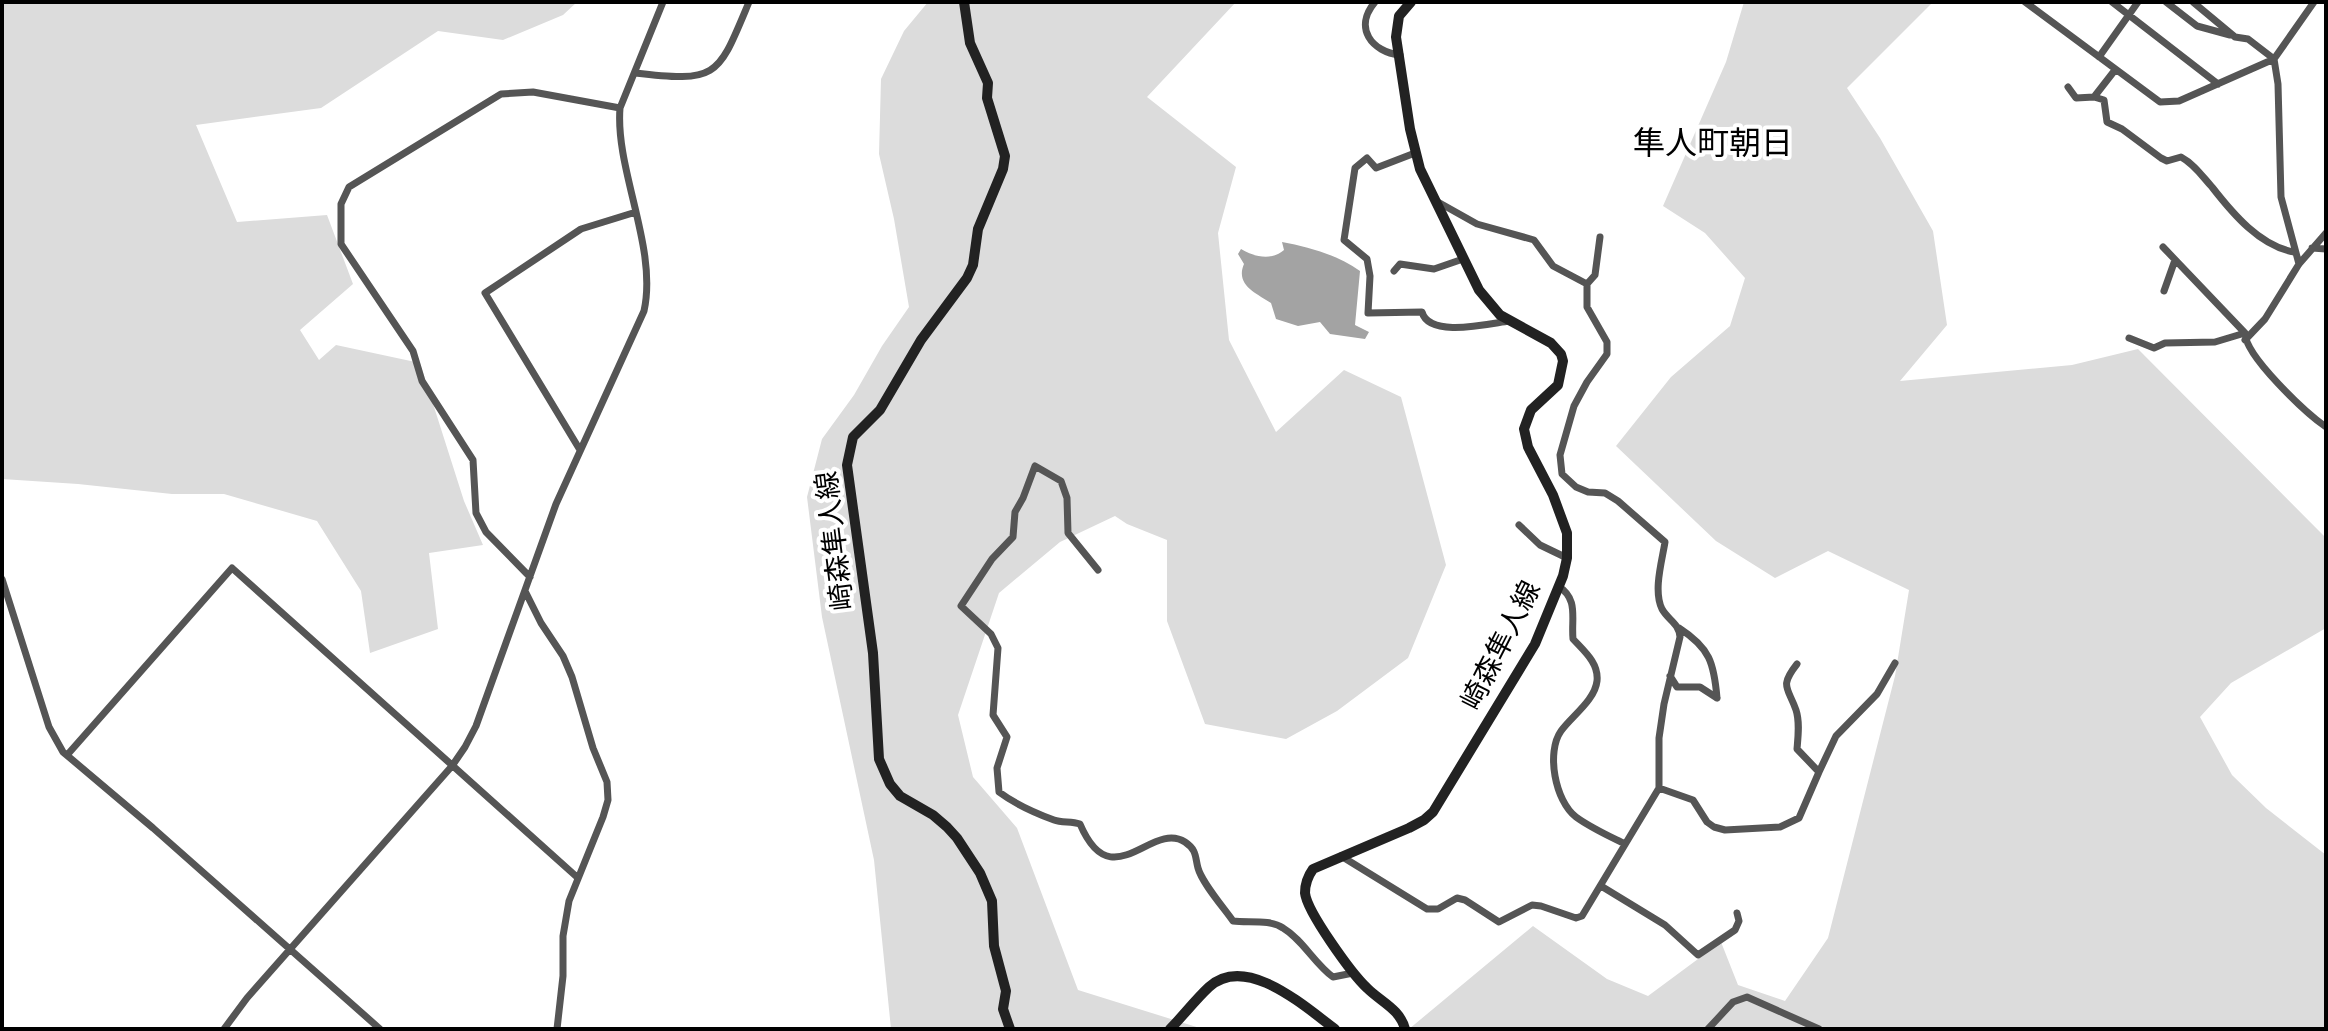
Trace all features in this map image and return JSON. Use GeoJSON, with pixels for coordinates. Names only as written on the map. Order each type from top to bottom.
{"type":"FeatureCollection","features":[{"type":"Feature","properties":{"kind":"main road","name":"崎森隼人線"},"geometry":{"type":"LineString","coordinates":[[964,2],[970,43],[988,83],[987,98],[1005,156],[1003,169],[978,229],[973,265],[967,278],[921,340],[880,410],[853,437],[847,465],[873,653],[879,759],[890,784],[900,796],[947,827],[980,873],[992,901],[994,946],[1006,991],[1003,1009],[1010,1029]]}},
{"type":"Feature","properties":{"kind":"main road","name":"崎森隼人線"},"geometry":{"type":"LineString","coordinates":[[1405,1029],[1399,1014],[1353,973],[1318,920],[1305,894],[1306,881],[1313,869],[1416,824],[1433,812],[1535,644],[1567,558],[1567,533],[1562,517],[1528,447],[1524,429],[1531,410],[1558,385],[1563,361],[1551,343],[1509,321],[1479,290],[1420,169],[1396,27],[1399,16],[1411,2]]}},
{"type":"Feature","properties":{"kind":"main road"},"geometry":{"type":"LineString","coordinates":[[1170,1029],[1210,986],[1234,977],[1269,983],[1335,1029]]}},
{"type":"Feature","properties":{"kind":"street"},"geometry":{"type":"LineString","coordinates":[[224,1029],[289,950],[452,766],[476,726],[556,504],[644,311],[648,293],[618,124],[620,108],[663,2]]}},
{"type":"Feature","properties":{"kind":"street"},"geometry":{"type":"LineString","coordinates":[[635,73],[681,78],[712,71],[728,54],[749,2]]}},
{"type":"Feature","properties":{"kind":"street"},"geometry":{"type":"LineString","coordinates":[[1375,2],[1367,19],[1367,35],[1372,44],[1384,53],[1400,55]]}},
{"type":"Feature","properties":{"kind":"street"},"geometry":{"type":"LineString","coordinates":[[2025,2],[2160,102],[2179,101],[2274,59],[2314,2]]}},
{"type":"Feature","properties":{"kind":"street"},"geometry":{"type":"LineString","coordinates":[[2112,2],[2218,84]]}},
{"type":"Feature","properties":{"kind":"street"},"geometry":{"type":"LineString","coordinates":[[2099,57],[2138,2]]}},
{"type":"Feature","properties":{"kind":"street"},"geometry":{"type":"LineString","coordinates":[[2166,2],[2197,26],[2248,39],[2274,59],[2278,84],[2281,197],[2299,264]]}},
{"type":"Feature","properties":{"kind":"street"},"geometry":{"type":"LineString","coordinates":[[2193,2],[2235,37]]}},
{"type":"Feature","properties":{"kind":"street"},"geometry":{"type":"LineString","coordinates":[[2203,11],[2211,2]]}},
{"type":"Feature","properties":{"kind":"street"},"geometry":{"type":"LineString","coordinates":[[2094,97],[2115,70]]}},
{"type":"Feature","properties":{"kind":"street"},"geometry":{"type":"LineString","coordinates":[[2068,87],[2076,98],[2104,100],[2107,122],[2122,129],[2161,158],[2167,161],[2181,157],[2191,162],[2223,202],[2257,235],[2277,249],[2294,252]]}},
{"type":"Feature","properties":{"kind":"street"},"geometry":{"type":"LineString","coordinates":[[530,577],[486,532],[476,513],[473,460],[422,381],[413,351],[341,244],[341,204],[349,187],[501,94],[533,92],[620,108]]}},
{"type":"Feature","properties":{"kind":"street"},"geometry":{"type":"LineString","coordinates":[[1415,153],[1376,168],[1367,158],[1355,168],[1344,240],[1367,259],[1370,276],[1368,313],[1422,312],[1430,324],[1454,327],[1509,321]]}},
{"type":"Feature","properties":{"kind":"street"},"geometry":{"type":"LineString","coordinates":[[1436,201],[1477,224],[1534,240],[1553,266],[1587,284]]}},
{"type":"Feature","properties":{"kind":"street"},"geometry":{"type":"LineString","coordinates":[[580,450],[485,293],[581,229],[636,212]]}},
{"type":"Feature","properties":{"kind":"street"},"geometry":{"type":"LineString","coordinates":[[2129,338],[2154,348],[2165,343],[2215,342],[2245,336],[2265,319],[2299,264],[2326,233]]}},
{"type":"Feature","properties":{"kind":"street"},"geometry":{"type":"LineString","coordinates":[[1600,237],[1595,275],[1587,284],[1587,307],[1607,342],[1607,354],[1574,406],[1559,463],[1562,474],[1576,487],[1588,492],[1605,493],[1665,542],[1659,582],[1661,608],[1710,656],[1717,698],[1700,687],[1677,687],[1670,676]]}},
{"type":"Feature","properties":{"kind":"street"},"geometry":{"type":"LineString","coordinates":[[2163,247],[2245,336],[2256,358],[2326,427]]}},
{"type":"Feature","properties":{"kind":"street"},"geometry":{"type":"LineString","coordinates":[[2312,248],[2326,249]]}},
{"type":"Feature","properties":{"kind":"street"},"geometry":{"type":"LineString","coordinates":[[1394,271],[1400,264],[1426,270],[1439,269],[1463,259]]}},
{"type":"Feature","properties":{"kind":"street"},"geometry":{"type":"LineString","coordinates":[[2164,291],[2175,260]]}},
{"type":"Feature","properties":{"kind":"street"},"geometry":{"type":"LineString","coordinates":[[1098,570],[1068,533],[1067,498],[1061,481],[1035,466],[1015,512],[1013,537],[992,559],[961,606],[991,634],[998,648],[993,715],[1007,737],[997,768],[999,792],[1009,800],[1058,822],[1080,824],[1087,841],[1103,853],[1130,856],[1159,839],[1176,837],[1197,854],[1199,871],[1233,921],[1282,927],[1319,967],[1333,977],[1353,973]]}},
{"type":"Feature","properties":{"kind":"street"},"geometry":{"type":"LineString","coordinates":[[1519,525],[1540,545],[1567,558]]}},
{"type":"Feature","properties":{"kind":"street"},"geometry":{"type":"LineString","coordinates":[[68,754],[232,568],[578,878]]}},
{"type":"Feature","properties":{"kind":"street"},"geometry":{"type":"LineString","coordinates":[[2,579],[49,727],[63,752],[380,1029]]}},
{"type":"Feature","properties":{"kind":"street"},"geometry":{"type":"LineString","coordinates":[[1558,586],[1568,592],[1572,602],[1573,639],[1596,665],[1598,679],[1590,696],[1560,733],[1553,748],[1554,774],[1574,816],[1625,844]]}},
{"type":"Feature","properties":{"kind":"street"},"geometry":{"type":"LineString","coordinates":[[525,591],[563,656],[607,782],[608,800],[569,901],[563,936],[563,976],[557,1029]]}},
{"type":"Feature","properties":{"kind":"street"},"geometry":{"type":"LineString","coordinates":[[1341,856],[1427,909],[1438,909],[1457,898],[1499,922],[1532,905],[1576,918],[1582,916],[1659,788],[1659,738],[1670,676],[1679,647],[1679,628]]}},
{"type":"Feature","properties":{"kind":"street"},"geometry":{"type":"LineString","coordinates":[[1659,788],[1693,800],[1707,822],[1725,830],[1780,827],[1799,818],[1836,736],[1877,694],[1895,663]]}},
{"type":"Feature","properties":{"kind":"street"},"geometry":{"type":"LineString","coordinates":[[1797,664],[1786,681],[1786,691],[1796,709],[1797,749],[1819,772]]}},
{"type":"Feature","properties":{"kind":"street"},"geometry":{"type":"LineString","coordinates":[[1601,886],[1665,925],[1698,955],[1735,930],[1739,921],[1737,913]]}},
{"type":"Feature","properties":{"kind":"street"},"geometry":{"type":"LineString","coordinates":[[1708,1029],[1733,1002],[1747,997],[1819,1029]]}},
{"type":"Feature","properties":{"kind":"shaded area"},"geometry":{"type":"Polygon","coordinates":[[[2,2],[577,2],[563,15],[503,40],[438,31],[321,108],[196,125],[237,222],[327,215],[353,284],[300,330],[319,360],[336,345],[420,363],[464,501],[483,545],[429,553],[438,629],[370,653],[361,591],[317,521],[224,494],[172,494],[2,479],[2,2]]]}},
{"type":"Feature","properties":{"kind":"shaded area"},"geometry":{"type":"Polygon","coordinates":[[[928,2],[1236,2],[1147,97],[1236,167],[1218,233],[1229,340],[1276,432],[1344,370],[1401,397],[1446,565],[1408,658],[1337,711],[1286,739],[1205,724],[1167,621],[1167,540],[1115,516],[1060,542],[999,593],[958,715],[973,777],[1017,828],[1078,990],[1203,1029],[891,1029],[874,860],[822,617],[807,497],[822,439],[854,395],[909,307],[879,154],[881,79],[904,31],[928,2]]]}},
{"type":"Feature","properties":{"kind":"shaded area"},"geometry":{"type":"Polygon","coordinates":[[[1744,2],[1933,2],[1847,88],[1880,138],[1933,231],[1947,325],[1900,381],[2072,365],[2138,349],[2326,538],[2326,628],[2231,683],[2200,717],[2232,775],[2266,808],[2326,855],[2326,1029],[1409,1029],[1533,926],[1607,979],[1648,996],[1721,942],[1738,985],[1785,1001],[1828,938],[1895,676],[1909,590],[1828,551],[1775,578],[1716,541],[1616,446],[1671,377],[1730,326],[1745,278],[1705,233],[1663,206],[1726,62],[1744,2]]]}},
{"type":"Feature","properties":{"kind":"shaded area"},"geometry":{"type":"Polygon","coordinates":[[[1282,242],[1323,252],[1360,271],[1355,325],[1369,332],[1365,339],[1330,334],[1320,322],[1298,326],[1276,319],[1271,303],[1248,288],[1242,278],[1244,264],[1238,254],[1241,249],[1269,257],[1284,250],[1282,242]]]}},
{"type":"Feature","properties":{"kind":"district","name":"隼人町朝日"},"geometry":{"type":"Point","coordinates":[1713,143]}}]}
